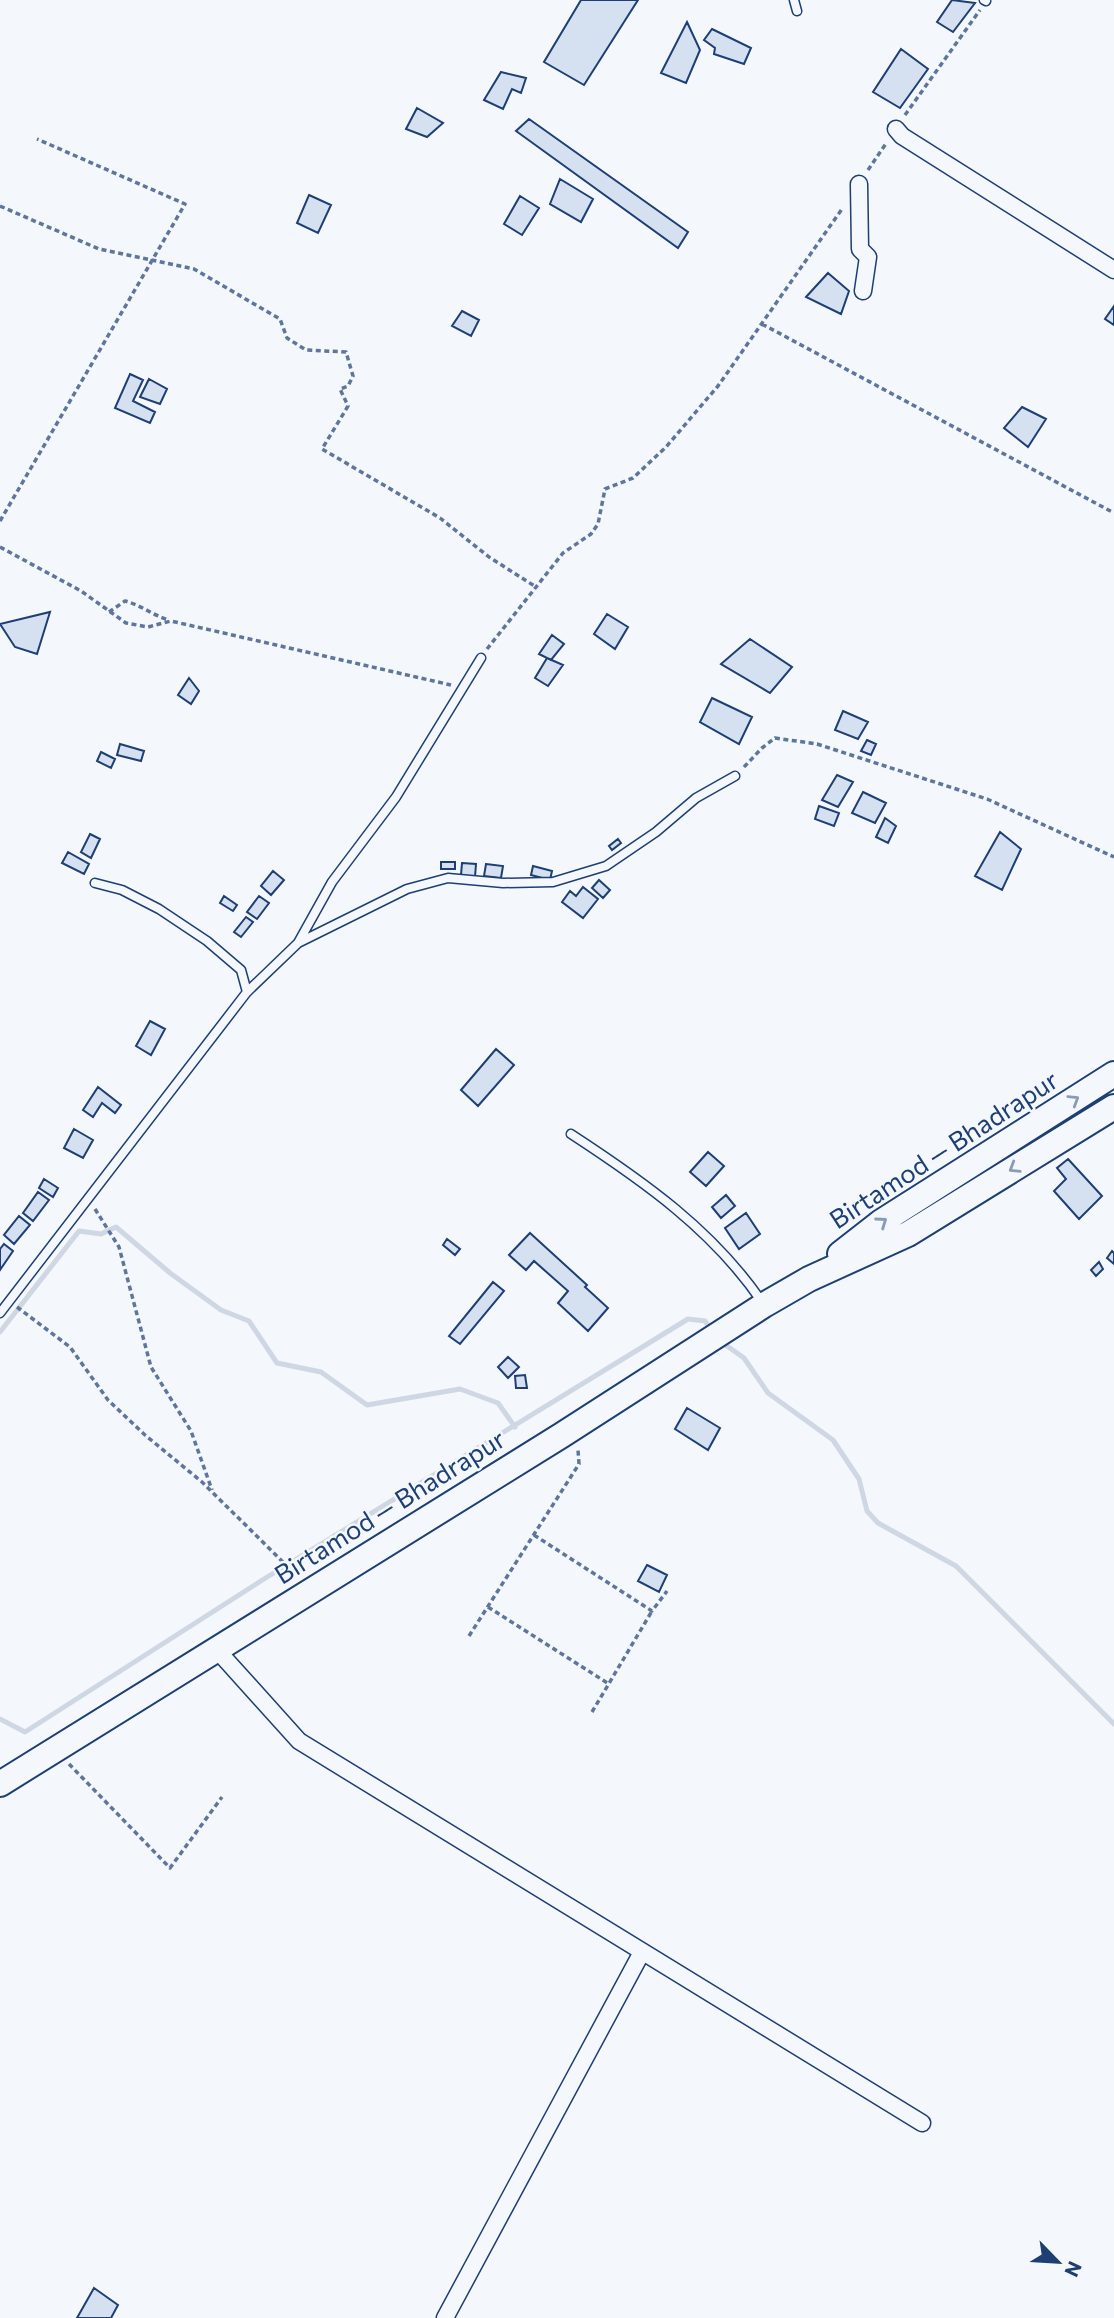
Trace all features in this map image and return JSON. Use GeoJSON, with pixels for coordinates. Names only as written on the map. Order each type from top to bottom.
{"type":"FeatureCollection","features":[{"type":"Feature","properties":{"kind":"main road","name":"Birtamod — Bhadrapur"},"geometry":{"type":"LineString","coordinates":[[809,1279],[881,1222],[1114,1074]]}},
{"type":"Feature","properties":{"kind":"main road","name":"Birtamod — Bhadrapur"},"geometry":{"type":"LineString","coordinates":[[0,1784],[575,1427],[716,1334],[809,1279],[908,1234],[1114,1107]]}},
{"type":"Feature","properties":{"kind":"street"},"geometry":{"type":"LineString","coordinates":[[896,129],[902,136],[1114,270]]}},
{"type":"Feature","properties":{"kind":"street"},"geometry":{"type":"LineString","coordinates":[[859,184],[860,249],[868,257],[863,291]]}},
{"type":"Feature","properties":{"kind":"street"},"geometry":{"type":"LineString","coordinates":[[217,1650],[299,1741],[922,2123]]}},
{"type":"Feature","properties":{"kind":"street"},"geometry":{"type":"LineString","coordinates":[[445,2318],[642,1952]]}},
{"type":"Feature","properties":{"kind":"lane"},"geometry":{"type":"LineString","coordinates":[[794,0],[797,11]]}},
{"type":"Feature","properties":{"kind":"lane"},"geometry":{"type":"LineString","coordinates":[[0,1313],[247,992],[298,943],[332,882],[396,797],[481,658]]}},
{"type":"Feature","properties":{"kind":"lane"},"geometry":{"type":"LineString","coordinates":[[298,943],[407,890],[448,878],[503,883],[553,882],[606,866],[656,832],[696,798],[735,776]]}},
{"type":"Feature","properties":{"kind":"lane"},"geometry":{"type":"LineString","coordinates":[[95,883],[122,890],[159,909],[207,941],[240,970],[247,992]]}},
{"type":"Feature","properties":{"kind":"lane"},"geometry":{"type":"LineString","coordinates":[[571,1134],[694,1222],[745,1278],[764,1305]]}},
{"type":"Feature","properties":{"kind":"path"},"geometry":{"type":"LineString","coordinates":[[481,658],[563,553],[591,534],[598,524],[605,489],[633,478],[666,447],[718,386],[985,1]]}},
{"type":"Feature","properties":{"kind":"path"},"geometry":{"type":"LineString","coordinates":[[0,521],[186,204],[37,139]]}},
{"type":"Feature","properties":{"kind":"path"},"geometry":{"type":"LineString","coordinates":[[0,206],[99,249],[194,269],[279,319],[287,338],[306,350],[346,352],[353,376],[348,386],[340,389],[348,406],[322,449],[440,517],[489,557],[537,587]]}},
{"type":"Feature","properties":{"kind":"path"},"geometry":{"type":"LineString","coordinates":[[762,324],[1114,513]]}},
{"type":"Feature","properties":{"kind":"path"},"geometry":{"type":"LineString","coordinates":[[0,547],[81,591],[126,623],[148,627],[170,621]]}},
{"type":"Feature","properties":{"kind":"path"},"geometry":{"type":"LineString","coordinates":[[109,612],[125,601],[139,604],[151,615],[170,621],[463,688]]}},
{"type":"Feature","properties":{"kind":"path"},"geometry":{"type":"LineString","coordinates":[[735,776],[775,738],[817,744],[987,799],[1114,857]]}},
{"type":"Feature","properties":{"kind":"path"},"geometry":{"type":"LineString","coordinates":[[89,1198],[119,1247],[151,1367],[191,1432],[212,1492]]}},
{"type":"Feature","properties":{"kind":"path"},"geometry":{"type":"LineString","coordinates":[[9,1301],[70,1347],[108,1399],[212,1492],[287,1566]]}},
{"type":"Feature","properties":{"kind":"path"},"geometry":{"type":"LineString","coordinates":[[469,1636],[579,1464],[575,1427]]}},
{"type":"Feature","properties":{"kind":"path"},"geometry":{"type":"LineString","coordinates":[[534,1535],[652,1611]]}},
{"type":"Feature","properties":{"kind":"path"},"geometry":{"type":"LineString","coordinates":[[592,1712],[652,1611],[667,1591]]}},
{"type":"Feature","properties":{"kind":"path"},"geometry":{"type":"LineString","coordinates":[[488,1607],[609,1684]]}},
{"type":"Feature","properties":{"kind":"path"},"geometry":{"type":"LineString","coordinates":[[55,1750],[170,1868],[222,1797]]}},
{"type":"Feature","properties":{"kind":"building"},"geometry":{"type":"Polygon","coordinates":[[[581,0],[638,0],[584,85],[544,62],[581,0]]]}},
{"type":"Feature","properties":{"kind":"building"},"geometry":{"type":"Polygon","coordinates":[[[952,0],[975,3],[953,32],[937,22],[952,0]]]}},
{"type":"Feature","properties":{"kind":"building"},"geometry":{"type":"Polygon","coordinates":[[[687,22],[700,50],[686,83],[661,73],[687,22]]]}},
{"type":"Feature","properties":{"kind":"building"},"geometry":{"type":"Polygon","coordinates":[[[712,29],[751,48],[744,64],[714,54],[715,48],[704,40],[712,29]]]}},
{"type":"Feature","properties":{"kind":"building"},"geometry":{"type":"Polygon","coordinates":[[[901,49],[928,69],[900,108],[873,92],[901,49]]]}},
{"type":"Feature","properties":{"kind":"building"},"geometry":{"type":"Polygon","coordinates":[[[501,72],[526,78],[521,93],[512,89],[503,109],[484,100],[501,72]]]}},
{"type":"Feature","properties":{"kind":"building"},"geometry":{"type":"Polygon","coordinates":[[[417,108],[443,123],[427,137],[406,129],[417,108]]]}},
{"type":"Feature","properties":{"kind":"building"},"geometry":{"type":"Polygon","coordinates":[[[529,119],[688,232],[678,248],[516,131],[529,119]]]}},
{"type":"Feature","properties":{"kind":"building"},"geometry":{"type":"Polygon","coordinates":[[[560,179],[593,199],[581,222],[550,204],[560,179]]]}},
{"type":"Feature","properties":{"kind":"building"},"geometry":{"type":"Polygon","coordinates":[[[309,195],[331,205],[318,233],[297,223],[309,195]]]}},
{"type":"Feature","properties":{"kind":"building"},"geometry":{"type":"Polygon","coordinates":[[[520,196],[539,208],[522,235],[504,224],[520,196]]]}},
{"type":"Feature","properties":{"kind":"building"},"geometry":{"type":"Polygon","coordinates":[[[828,273],[849,291],[841,314],[806,297],[828,273]]]}},
{"type":"Feature","properties":{"kind":"building"},"geometry":{"type":"Polygon","coordinates":[[[1114,306],[1114,325],[1105,319],[1114,306]]]}},
{"type":"Feature","properties":{"kind":"building"},"geometry":{"type":"Polygon","coordinates":[[[462,311],[479,320],[471,336],[452,326],[462,311]]]}},
{"type":"Feature","properties":{"kind":"building"},"geometry":{"type":"Polygon","coordinates":[[[130,374],[143,380],[133,401],[155,412],[150,423],[115,408],[130,374]]]}},
{"type":"Feature","properties":{"kind":"building"},"geometry":{"type":"Polygon","coordinates":[[[149,379],[167,389],[160,404],[140,397],[149,379]]]}},
{"type":"Feature","properties":{"kind":"building"},"geometry":{"type":"Polygon","coordinates":[[[1022,407],[1046,419],[1028,447],[1004,428],[1022,407]]]}},
{"type":"Feature","properties":{"kind":"building"},"geometry":{"type":"Polygon","coordinates":[[[50,612],[37,654],[15,647],[0,624],[50,612]]]}},
{"type":"Feature","properties":{"kind":"building"},"geometry":{"type":"Polygon","coordinates":[[[607,614],[628,627],[615,649],[594,634],[607,614]]]}},
{"type":"Feature","properties":{"kind":"building"},"geometry":{"type":"Polygon","coordinates":[[[552,635],[564,644],[551,660],[539,654],[552,635]]]}},
{"type":"Feature","properties":{"kind":"building"},"geometry":{"type":"Polygon","coordinates":[[[750,639],[792,667],[770,693],[721,664],[750,639]]]}},
{"type":"Feature","properties":{"kind":"building"},"geometry":{"type":"Polygon","coordinates":[[[547,658],[563,665],[548,686],[535,678],[547,658]]]}},
{"type":"Feature","properties":{"kind":"building"},"geometry":{"type":"Polygon","coordinates":[[[189,678],[199,691],[191,704],[178,695],[189,678]]]}},
{"type":"Feature","properties":{"kind":"building"},"geometry":{"type":"Polygon","coordinates":[[[712,698],[752,717],[739,744],[700,722],[712,698]]]}},
{"type":"Feature","properties":{"kind":"building"},"geometry":{"type":"Polygon","coordinates":[[[843,711],[868,722],[858,739],[835,730],[843,711]]]}},
{"type":"Feature","properties":{"kind":"building"},"geometry":{"type":"Polygon","coordinates":[[[867,740],[876,744],[871,755],[861,751],[867,740]]]}},
{"type":"Feature","properties":{"kind":"building"},"geometry":{"type":"Polygon","coordinates":[[[120,744],[144,751],[141,761],[117,755],[120,744]]]}},
{"type":"Feature","properties":{"kind":"building"},"geometry":{"type":"Polygon","coordinates":[[[101,752],[115,759],[111,768],[97,761],[101,752]]]}},
{"type":"Feature","properties":{"kind":"building"},"geometry":{"type":"Polygon","coordinates":[[[837,775],[853,782],[838,807],[822,800],[837,775]]]}},
{"type":"Feature","properties":{"kind":"building"},"geometry":{"type":"Polygon","coordinates":[[[863,792],[886,803],[875,823],[852,813],[863,792]]]}},
{"type":"Feature","properties":{"kind":"building"},"geometry":{"type":"Polygon","coordinates":[[[819,806],[839,813],[834,826],[815,819],[819,806]]]}},
{"type":"Feature","properties":{"kind":"building"},"geometry":{"type":"Polygon","coordinates":[[[885,818],[896,826],[888,843],[876,837],[885,818]]]}},
{"type":"Feature","properties":{"kind":"building"},"geometry":{"type":"Polygon","coordinates":[[[1000,832],[1021,849],[1002,890],[975,876],[1000,832]]]}},
{"type":"Feature","properties":{"kind":"building"},"geometry":{"type":"Polygon","coordinates":[[[90,834],[100,839],[91,858],[81,852],[90,834]]]}},
{"type":"Feature","properties":{"kind":"building"},"geometry":{"type":"Polygon","coordinates":[[[618,839],[621,843],[612,850],[609,846],[618,839]]]}},
{"type":"Feature","properties":{"kind":"building"},"geometry":{"type":"Polygon","coordinates":[[[68,852],[89,864],[84,874],[62,863],[68,852]]]}},
{"type":"Feature","properties":{"kind":"building"},"geometry":{"type":"Polygon","coordinates":[[[441,862],[455,862],[455,869],[441,869],[441,862]]]}},
{"type":"Feature","properties":{"kind":"building"},"geometry":{"type":"Polygon","coordinates":[[[462,863],[476,864],[475,877],[461,875],[462,863]]]}},
{"type":"Feature","properties":{"kind":"building"},"geometry":{"type":"Polygon","coordinates":[[[486,864],[503,866],[501,878],[484,876],[486,864]]]}},
{"type":"Feature","properties":{"kind":"building"},"geometry":{"type":"Polygon","coordinates":[[[533,866],[552,871],[550,880],[531,875],[533,866]]]}},
{"type":"Feature","properties":{"kind":"building"},"geometry":{"type":"Polygon","coordinates":[[[273,871],[284,880],[271,895],[261,886],[273,871]]]}},
{"type":"Feature","properties":{"kind":"building"},"geometry":{"type":"Polygon","coordinates":[[[599,880],[610,890],[603,898],[592,888],[599,880]]]}},
{"type":"Feature","properties":{"kind":"building"},"geometry":{"type":"Polygon","coordinates":[[[583,887],[598,899],[583,918],[562,902],[570,891],[576,896],[583,887]]]}},
{"type":"Feature","properties":{"kind":"building"},"geometry":{"type":"Polygon","coordinates":[[[224,896],[237,905],[233,911],[220,903],[224,896]]]}},
{"type":"Feature","properties":{"kind":"building"},"geometry":{"type":"Polygon","coordinates":[[[259,896],[269,903],[257,919],[247,912],[259,896]]]}},
{"type":"Feature","properties":{"kind":"building"},"geometry":{"type":"Polygon","coordinates":[[[246,917],[253,922],[241,937],[234,932],[246,917]]]}},
{"type":"Feature","properties":{"kind":"building"},"geometry":{"type":"Polygon","coordinates":[[[150,1021],[165,1029],[151,1055],[136,1046],[150,1021]]]}},
{"type":"Feature","properties":{"kind":"building"},"geometry":{"type":"Polygon","coordinates":[[[496,1049],[514,1065],[478,1106],[461,1090],[496,1049]]]}},
{"type":"Feature","properties":{"kind":"building"},"geometry":{"type":"Polygon","coordinates":[[[98,1087],[121,1105],[115,1113],[102,1103],[93,1117],[83,1110],[98,1087]]]}},
{"type":"Feature","properties":{"kind":"building"},"geometry":{"type":"Polygon","coordinates":[[[74,1129],[93,1140],[83,1158],[64,1148],[74,1129]]]}},
{"type":"Feature","properties":{"kind":"building"},"geometry":{"type":"Polygon","coordinates":[[[708,1152],[724,1166],[706,1186],[690,1172],[708,1152]]]}},
{"type":"Feature","properties":{"kind":"building"},"geometry":{"type":"Polygon","coordinates":[[[1068,1159],[1102,1196],[1079,1219],[1054,1191],[1066,1179],[1057,1168],[1068,1159]]]}},
{"type":"Feature","properties":{"kind":"building"},"geometry":{"type":"Polygon","coordinates":[[[44,1179],[58,1188],[53,1197],[39,1188],[44,1179]]]}},
{"type":"Feature","properties":{"kind":"building"},"geometry":{"type":"Polygon","coordinates":[[[38,1192],[49,1200],[33,1221],[23,1213],[38,1192]]]}},
{"type":"Feature","properties":{"kind":"building"},"geometry":{"type":"Polygon","coordinates":[[[726,1195],[735,1206],[721,1218],[712,1207],[726,1195]]]}},
{"type":"Feature","properties":{"kind":"building"},"geometry":{"type":"Polygon","coordinates":[[[746,1213],[760,1234],[739,1249],[725,1228],[746,1213]]]}},
{"type":"Feature","properties":{"kind":"building"},"geometry":{"type":"Polygon","coordinates":[[[19,1216],[30,1225],[14,1244],[4,1235],[19,1216]]]}},
{"type":"Feature","properties":{"kind":"building"},"geometry":{"type":"Polygon","coordinates":[[[530,1233],[608,1308],[588,1331],[558,1303],[568,1291],[534,1261],[526,1270],[509,1255],[530,1233]]]}},
{"type":"Feature","properties":{"kind":"building"},"geometry":{"type":"Polygon","coordinates":[[[447,1239],[460,1249],[455,1255],[443,1245],[447,1239]]]}},
{"type":"Feature","properties":{"kind":"building"},"geometry":{"type":"Polygon","coordinates":[[[4,1244],[13,1251],[0,1270],[0,1249],[4,1244]]]}},
{"type":"Feature","properties":{"kind":"building"},"geometry":{"type":"Polygon","coordinates":[[[1112,1251],[1114,1253],[1114,1264],[1107,1258],[1112,1251]]]}},
{"type":"Feature","properties":{"kind":"building"},"geometry":{"type":"Polygon","coordinates":[[[1099,1262],[1103,1269],[1096,1276],[1091,1270],[1099,1262]]]}},
{"type":"Feature","properties":{"kind":"building"},"geometry":{"type":"Polygon","coordinates":[[[493,1282],[504,1291],[460,1344],[449,1336],[493,1282]]]}},
{"type":"Feature","properties":{"kind":"building"},"geometry":{"type":"Polygon","coordinates":[[[508,1357],[519,1367],[508,1378],[498,1367],[508,1357]]]}},
{"type":"Feature","properties":{"kind":"building"},"geometry":{"type":"Polygon","coordinates":[[[525,1375],[527,1388],[516,1388],[515,1376],[525,1375]]]}},
{"type":"Feature","properties":{"kind":"building"},"geometry":{"type":"Polygon","coordinates":[[[687,1408],[720,1428],[708,1450],[675,1429],[687,1408]]]}},
{"type":"Feature","properties":{"kind":"building"},"geometry":{"type":"Polygon","coordinates":[[[647,1565],[667,1575],[659,1592],[638,1581],[647,1565]]]}},
{"type":"Feature","properties":{"kind":"building"},"geometry":{"type":"Polygon","coordinates":[[[94,2288],[118,2305],[111,2318],[77,2318],[94,2288]]]}},
{"type":"Feature","properties":{"kind":"waterway"},"geometry":{"type":"LineString","coordinates":[[0,1332],[79,1231],[101,1234],[116,1227],[170,1273],[221,1310],[249,1321],[277,1363],[321,1372],[367,1405],[460,1389],[498,1403],[515,1427]]}},
{"type":"Feature","properties":{"kind":"waterway"},"geometry":{"type":"LineString","coordinates":[[0,1719],[25,1732],[264,1579],[688,1319],[705,1321],[712,1331]]}},
{"type":"Feature","properties":{"kind":"waterway"},"geometry":{"type":"LineString","coordinates":[[720,1341],[744,1358],[768,1393],[833,1440],[859,1479],[867,1511],[878,1523],[956,1566],[1114,1724]]}}]}
